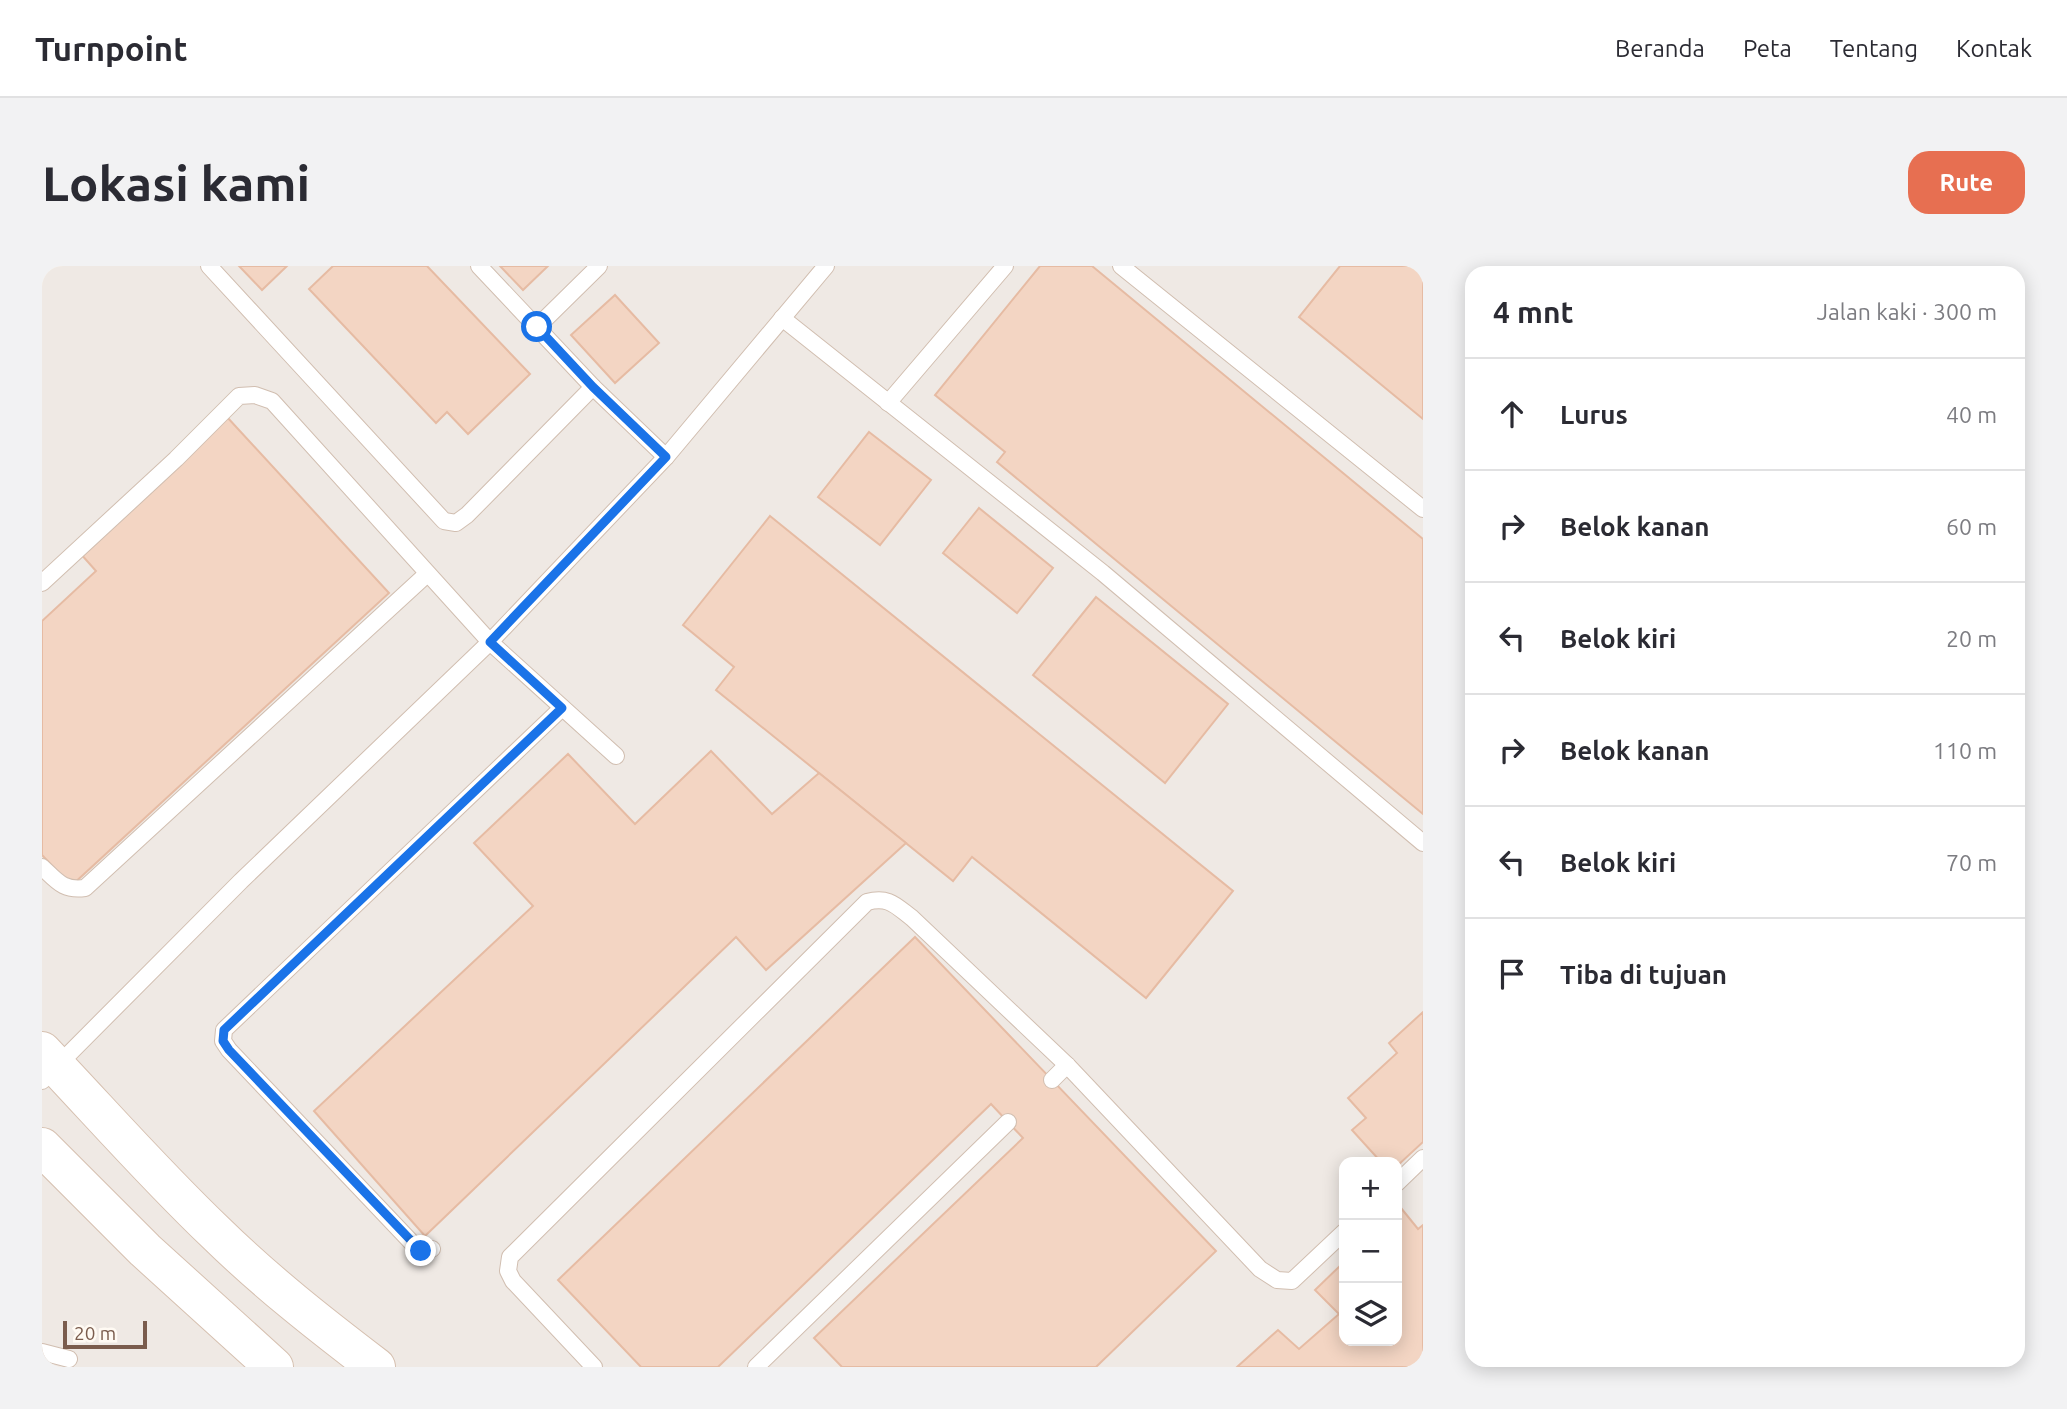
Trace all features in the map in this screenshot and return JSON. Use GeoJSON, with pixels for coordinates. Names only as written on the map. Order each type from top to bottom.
{"type":"FeatureCollection","features":[{"type":"Feature","properties":{"kind":"street"},"geometry":{"type":"LineString","coordinates":[[47,1066],[216,1234],[301,1310],[376,1367]]}},
{"type":"Feature","properties":{"kind":"street"},"geometry":{"type":"LineString","coordinates":[[42,1147],[145,1250],[274,1367]]}},
{"type":"Feature","properties":{"kind":"lane"},"geometry":{"type":"LineString","coordinates":[[209,266],[444,521],[456,523],[467,515],[593,387]]}},
{"type":"Feature","properties":{"kind":"lane"},"geometry":{"type":"LineString","coordinates":[[479,266],[593,387],[666,457]]}},
{"type":"Feature","properties":{"kind":"lane"},"geometry":{"type":"LineString","coordinates":[[537,327],[599,266]]}},
{"type":"Feature","properties":{"kind":"lane"},"geometry":{"type":"LineString","coordinates":[[47,1066],[490,642],[666,457],[826,266]]}},
{"type":"Feature","properties":{"kind":"lane"},"geometry":{"type":"LineString","coordinates":[[888,403],[1005,266]]}},
{"type":"Feature","properties":{"kind":"lane"},"geometry":{"type":"LineString","coordinates":[[1121,266],[1423,509]]}},
{"type":"Feature","properties":{"kind":"lane"},"geometry":{"type":"LineString","coordinates":[[782,318],[1103,573],[1423,844]]}},
{"type":"Feature","properties":{"kind":"lane"},"geometry":{"type":"LineString","coordinates":[[42,583],[239,396],[255,395],[272,401],[490,642],[616,757]]}},
{"type":"Feature","properties":{"kind":"lane"},"geometry":{"type":"LineString","coordinates":[[42,867],[59,884],[72,890],[85,888],[427,574]]}},
{"type":"Feature","properties":{"kind":"lane"},"geometry":{"type":"LineString","coordinates":[[432,1249],[421,1251],[414,1245],[257,1080],[223,1041],[224,1030],[562,708]]}},
{"type":"Feature","properties":{"kind":"lane"},"geometry":{"type":"LineString","coordinates":[[594,1367],[513,1281],[508,1271],[510,1257],[867,902],[879,899],[891,902],[912,918],[1067,1065],[1260,1269],[1283,1281],[1293,1281],[1339,1236]]}},
{"type":"Feature","properties":{"kind":"lane"},"geometry":{"type":"LineString","coordinates":[[1052,1080],[1067,1065]]}},
{"type":"Feature","properties":{"kind":"lane"},"geometry":{"type":"LineString","coordinates":[[756,1367],[1008,1122]]}},
{"type":"Feature","properties":{"kind":"lane"},"geometry":{"type":"LineString","coordinates":[[1402,1178],[1423,1158]]}},
{"type":"Feature","properties":{"kind":"lane"},"geometry":{"type":"LineString","coordinates":[[42,1352],[69,1359]]}},
{"type":"Feature","properties":{"kind":"shaded area"},"geometry":{"type":"Polygon","coordinates":[[[42,266],[1423,266],[1423,1367],[42,1367],[42,266]]]}},
{"type":"Feature","properties":{"kind":"building"},"geometry":{"type":"Polygon","coordinates":[[[239,266],[287,266],[262,290],[239,266]]]}},
{"type":"Feature","properties":{"kind":"building"},"geometry":{"type":"Polygon","coordinates":[[[333,266],[427,266],[530,374],[468,434],[447,412],[436,423],[309,289],[333,266]]]}},
{"type":"Feature","properties":{"kind":"building"},"geometry":{"type":"Polygon","coordinates":[[[500,266],[548,266],[523,290],[500,266]]]}},
{"type":"Feature","properties":{"kind":"building"},"geometry":{"type":"Polygon","coordinates":[[[1040,266],[1092,266],[1423,539],[1423,814],[997,462],[1005,452],[935,395],[1040,266]]]}},
{"type":"Feature","properties":{"kind":"building"},"geometry":{"type":"Polygon","coordinates":[[[1340,266],[1423,266],[1423,419],[1299,317],[1340,266]]]}},
{"type":"Feature","properties":{"kind":"building"},"geometry":{"type":"Polygon","coordinates":[[[615,295],[659,343],[615,383],[571,335],[615,295]]]}},
{"type":"Feature","properties":{"kind":"building"},"geometry":{"type":"Polygon","coordinates":[[[227,417],[389,593],[71,886],[42,855],[42,621],[96,571],[80,553],[227,417]]]}},
{"type":"Feature","properties":{"kind":"building"},"geometry":{"type":"Polygon","coordinates":[[[869,432],[931,480],[880,545],[818,497],[869,432]]]}},
{"type":"Feature","properties":{"kind":"building"},"geometry":{"type":"Polygon","coordinates":[[[979,508],[1053,568],[1017,613],[943,553],[979,508]]]}},
{"type":"Feature","properties":{"kind":"building"},"geometry":{"type":"Polygon","coordinates":[[[770,516],[1233,891],[1146,998],[972,857],[953,881],[716,690],[734,667],[683,625],[770,516]]]}},
{"type":"Feature","properties":{"kind":"building"},"geometry":{"type":"Polygon","coordinates":[[[1096,597],[1228,704],[1165,783],[1033,675],[1096,597]]]}},
{"type":"Feature","properties":{"kind":"building"},"geometry":{"type":"Polygon","coordinates":[[[711,751],[772,814],[819,773],[906,843],[766,970],[736,937],[425,1236],[314,1111],[533,906],[474,843],[568,754],[635,824],[711,751]]]}},
{"type":"Feature","properties":{"kind":"building"},"geometry":{"type":"Polygon","coordinates":[[[915,937],[1216,1251],[1096,1367],[842,1367],[814,1338],[1023,1138],[991,1104],[718,1367],[641,1367],[558,1280],[915,937]]]}},
{"type":"Feature","properties":{"kind":"building"},"geometry":{"type":"Polygon","coordinates":[[[1423,1012],[1423,1142],[1402,1161],[1402,1157],[1376,1157],[1352,1130],[1366,1118],[1348,1098],[1397,1053],[1389,1043],[1423,1012]]]}},
{"type":"Feature","properties":{"kind":"building"},"geometry":{"type":"Polygon","coordinates":[[[1402,1209],[1418,1229],[1423,1225],[1423,1367],[1237,1367],[1278,1330],[1299,1349],[1339,1314],[1339,1346],[1402,1346],[1402,1209]]]}},
{"type":"Feature","properties":{"kind":"building"},"geometry":{"type":"Polygon","coordinates":[[[1339,1267],[1339,1314],[1315,1290],[1339,1267]]]}},
{"type":"Feature","properties":{"kind":"route"},"geometry":{"type":"LineString","coordinates":[[421,1251],[229,1050],[223,1041],[224,1030],[562,708],[490,642],[666,457],[593,387],[537,327]]}}]}
